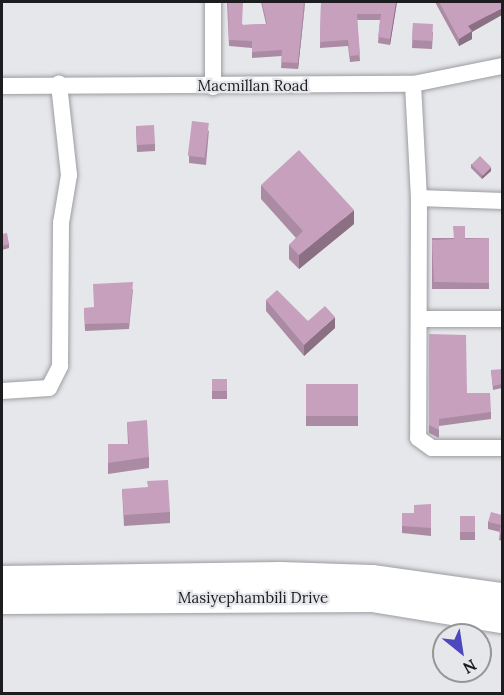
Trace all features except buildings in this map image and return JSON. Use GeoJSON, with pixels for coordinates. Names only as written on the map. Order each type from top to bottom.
{"type":"FeatureCollection","features":[{"type":"Feature","properties":{"kind":"main road","name":"Masiyephambili Drive"},"geometry":{"type":"LineString","coordinates":[[2,579],[281,575],[372,578],[502,596]]}},
{"type":"Feature","properties":{"kind":"main road","name":"Masiyephambili Drive"},"geometry":{"type":"LineString","coordinates":[[2,601],[372,599],[502,620]]}},
{"type":"Feature","properties":{"kind":"street"},"geometry":{"type":"LineString","coordinates":[[213,2],[213,87]]}},
{"type":"Feature","properties":{"kind":"street","name":"Macmillan Road"},"geometry":{"type":"LineString","coordinates":[[2,86],[59,84],[213,87],[413,84],[502,66]]}},
{"type":"Feature","properties":{"kind":"street"},"geometry":{"type":"LineString","coordinates":[[2,391],[49,388],[57,377],[61,223],[69,175],[59,84]]}},
{"type":"Feature","properties":{"kind":"street"},"geometry":{"type":"LineString","coordinates":[[413,84],[419,198],[420,443],[502,448]]}},
{"type":"Feature","properties":{"kind":"street"},"geometry":{"type":"LineString","coordinates":[[419,198],[502,201]]}},
{"type":"Feature","properties":{"kind":"street"},"geometry":{"type":"LineString","coordinates":[[420,319],[502,319]]}}]}
